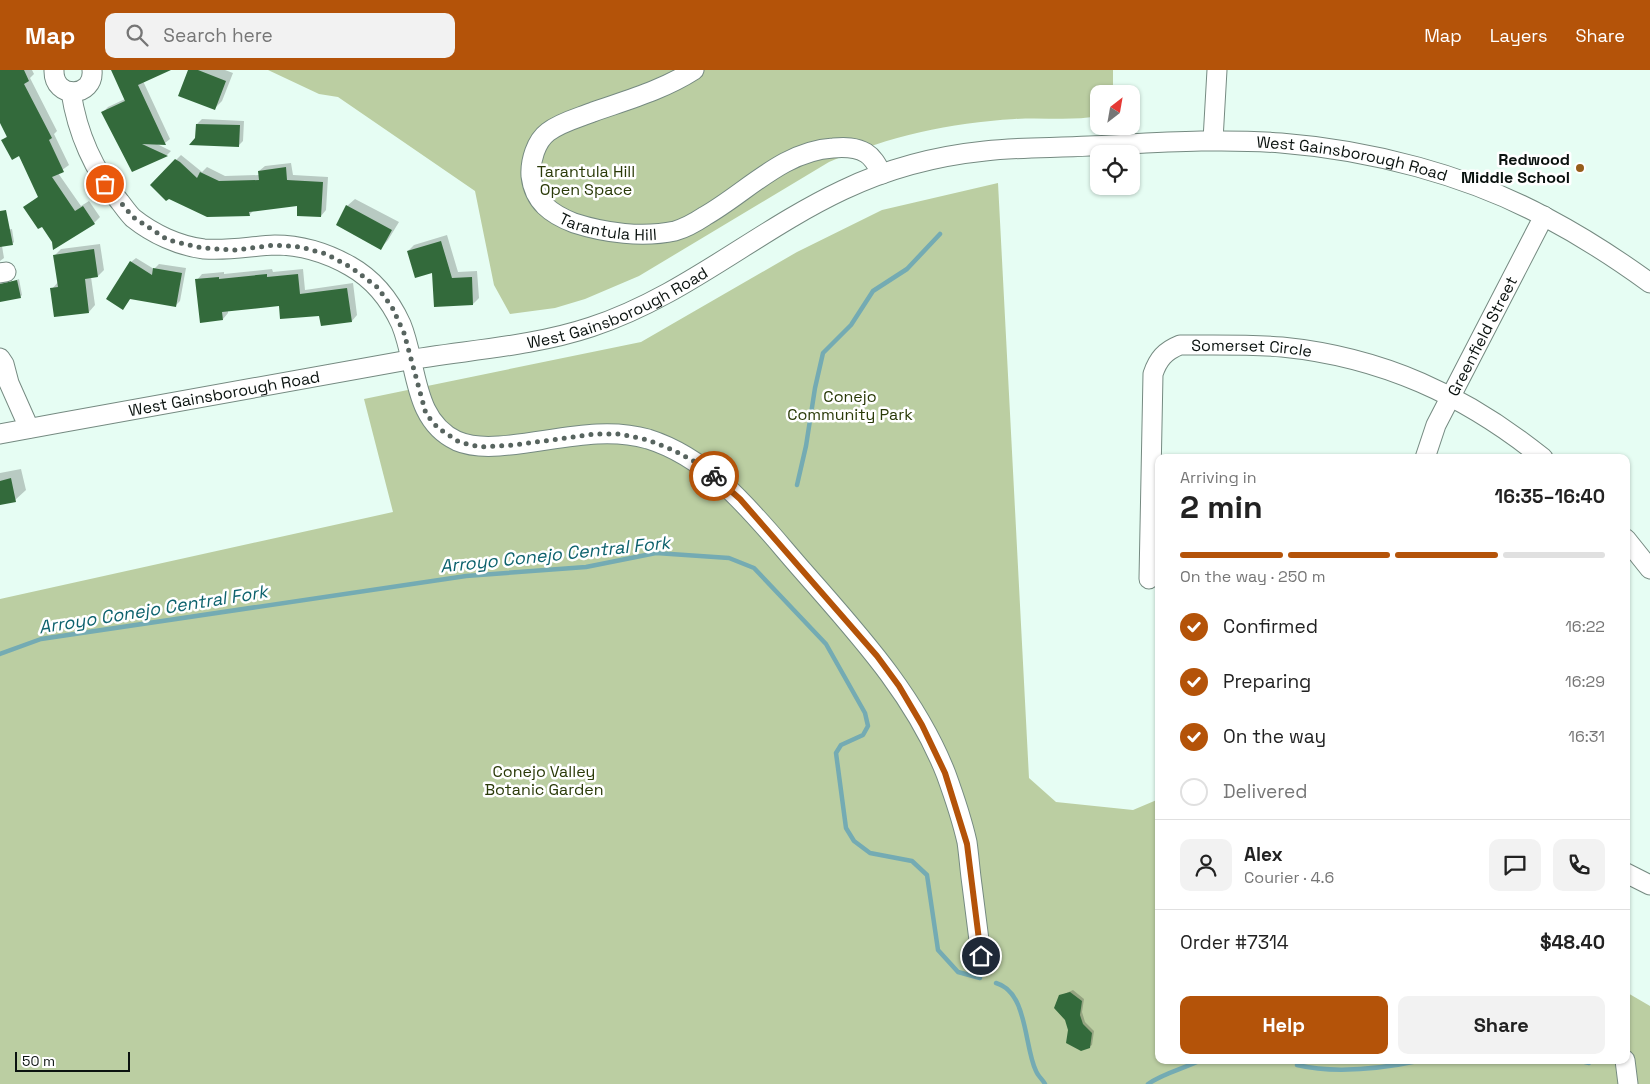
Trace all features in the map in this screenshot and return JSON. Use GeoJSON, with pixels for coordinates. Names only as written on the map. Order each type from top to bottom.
{"type":"FeatureCollection","features":[{"type":"Feature","properties":{"kind":"street"},"geometry":{"type":"LineString","coordinates":[[54,70],[56,82],[60,87],[71,92],[77,92],[88,86],[92,70]]}},
{"type":"Feature","properties":{"kind":"street","name":"Tarantula Hill"},"geometry":{"type":"LineString","coordinates":[[694,70],[656,90],[564,122],[548,132],[539,142],[533,156],[531,175],[535,192],[545,207],[554,215],[589,228],[644,234],[676,231],[716,210],[784,162],[803,153],[847,147],[867,153],[882,174]]}},
{"type":"Feature","properties":{"kind":"street"},"geometry":{"type":"LineString","coordinates":[[1213,140],[1217,70]]}},
{"type":"Feature","properties":{"kind":"street"},"geometry":{"type":"LineString","coordinates":[[71,92],[74,114],[87,149],[105,184],[133,217],[168,240],[202,248],[236,250],[274,245],[301,247],[326,254],[352,268],[377,287],[392,307],[404,333],[426,414],[438,428],[459,442],[480,447],[515,445],[594,434],[620,434],[648,440],[673,450],[697,463],[740,499],[877,656],[899,686],[922,725],[945,773],[967,844],[981,956]]}},
{"type":"Feature","properties":{"kind":"street","name":"West Gainsborough Road"},"geometry":{"type":"LineString","coordinates":[[0,434],[411,360],[547,339],[590,328],[631,312],[670,292],[843,190],[882,174],[941,157],[986,151],[1213,140],[1282,143],[1326,148],[1409,165],[1489,192],[1544,216],[1616,259],[1650,283]]}},
{"type":"Feature","properties":{"kind":"street","name":"Greenfield Street"},"geometry":{"type":"LineString","coordinates":[[1426,454],[1436,424],[1544,216]]}},
{"type":"Feature","properties":{"kind":"street","name":"Somerset Circle"},"geometry":{"type":"LineString","coordinates":[[1149,579],[1153,374],[1156,364],[1162,356],[1170,349],[1180,345],[1282,347],[1338,356],[1386,368],[1451,396],[1479,411],[1538,454]]}},
{"type":"Feature","properties":{"kind":"street"},"geometry":{"type":"LineString","coordinates":[[0,358],[4,364],[5,384],[29,428]]}},
{"type":"Feature","properties":{"kind":"street"},"geometry":{"type":"LineString","coordinates":[[1630,545],[1650,568]]}},
{"type":"Feature","properties":{"kind":"street"},"geometry":{"type":"LineString","coordinates":[[1630,875],[1650,885]]}},
{"type":"Feature","properties":{"kind":"street"},"geometry":{"type":"LineString","coordinates":[[1626,1064],[1628,1084]]}},
{"type":"Feature","properties":{"kind":"green space","name":"Tarantula Hill Open Space"},"geometry":{"type":"Polygon","coordinates":[[[268,70],[1113,70],[1113,85],[1090,85],[1090,117],[1015,119],[967,124],[920,132],[875,145],[829,162],[639,276],[585,299],[555,308],[510,314],[494,285],[475,191],[338,97],[319,94],[268,70]]]}},
{"type":"Feature","properties":{"kind":"green space","name":"Conejo Valley Botanic Garden"},"geometry":{"type":"Polygon","coordinates":[[[998,183],[1029,778],[1056,802],[1133,810],[1155,801],[1155,1064],[1630,1064],[1630,994],[1650,1006],[1650,1084],[0,1084],[0,599],[393,512],[364,399],[641,342],[797,252],[882,210],[998,183]]]}},
{"type":"Feature","properties":{"kind":"building"},"geometry":{"type":"Polygon","coordinates":[[[0,70],[24,70],[29,81],[24,84],[52,138],[49,140],[64,172],[52,177],[75,211],[83,206],[95,224],[53,250],[52,242],[42,227],[38,229],[23,207],[38,197],[19,156],[12,160],[1,140],[7,137],[0,123],[0,70]]]}},
{"type":"Feature","properties":{"kind":"building"},"geometry":{"type":"Polygon","coordinates":[[[111,70],[171,70],[138,85],[166,145],[142,144],[168,156],[132,172],[101,112],[125,101],[111,70]]]}},
{"type":"Feature","properties":{"kind":"building"},"geometry":{"type":"Polygon","coordinates":[[[188,70],[198,70],[226,81],[215,110],[178,96],[188,70]]]}},
{"type":"Feature","properties":{"kind":"building"},"geometry":{"type":"Polygon","coordinates":[[[196,124],[240,125],[239,147],[189,145],[195,138],[196,124]]]}},
{"type":"Feature","properties":{"kind":"building"},"geometry":{"type":"Polygon","coordinates":[[[175,159],[197,178],[200,172],[219,181],[259,180],[258,171],[286,167],[287,180],[323,182],[321,217],[297,216],[297,206],[249,212],[250,216],[207,217],[169,199],[166,201],[150,185],[175,159]]]}},
{"type":"Feature","properties":{"kind":"building"},"geometry":{"type":"Polygon","coordinates":[[[346,205],[392,230],[381,250],[336,225],[346,205]]]}},
{"type":"Feature","properties":{"kind":"building"},"geometry":{"type":"Polygon","coordinates":[[[6,210],[13,245],[0,247],[0,211],[6,210]]]}},
{"type":"Feature","properties":{"kind":"building"},"geometry":{"type":"Polygon","coordinates":[[[441,241],[452,278],[472,277],[473,305],[434,307],[432,273],[415,278],[407,251],[441,241]]]}},
{"type":"Feature","properties":{"kind":"building"},"geometry":{"type":"Polygon","coordinates":[[[94,249],[98,277],[85,279],[89,313],[54,317],[50,288],[58,287],[53,255],[94,249]]]}},
{"type":"Feature","properties":{"kind":"building"},"geometry":{"type":"Polygon","coordinates":[[[130,261],[152,275],[153,268],[182,273],[176,307],[130,299],[123,310],[106,299],[130,261]]]}},
{"type":"Feature","properties":{"kind":"building"},"geometry":{"type":"Polygon","coordinates":[[[267,274],[267,277],[298,274],[300,294],[347,288],[352,322],[321,326],[319,316],[280,319],[279,306],[222,312],[223,320],[200,323],[195,279],[219,277],[219,279],[267,274]]]}},
{"type":"Feature","properties":{"kind":"building"},"geometry":{"type":"Polygon","coordinates":[[[17,280],[21,298],[0,302],[0,284],[17,280]]]}},
{"type":"Feature","properties":{"kind":"building"},"geometry":{"type":"Polygon","coordinates":[[[11,478],[16,502],[0,505],[0,481],[11,478]]]}},
{"type":"Feature","properties":{"kind":"building"},"geometry":{"type":"Polygon","coordinates":[[[1070,992],[1082,1001],[1080,1015],[1083,1024],[1092,1033],[1090,1048],[1081,1051],[1066,1043],[1068,1030],[1065,1020],[1054,1008],[1059,995],[1070,992]]]}},
{"type":"Feature","properties":{"kind":"waterway"},"geometry":{"type":"LineString","coordinates":[[797,485],[823,353],[851,325],[873,291],[907,269],[940,234]]}},
{"type":"Feature","properties":{"kind":"waterway","name":"Arroyo Conejo Central Fork"},"geometry":{"type":"LineString","coordinates":[[0,654],[41,639],[466,576],[586,567],[656,553],[729,558],[754,568],[826,644],[865,713],[868,726],[863,735],[841,745],[836,753],[846,828],[854,841],[870,853],[912,861],[927,875],[938,950],[958,972],[980,978]]}},
{"type":"Feature","properties":{"kind":"waterway","name":"Arroyo Conejo Central Fork"},"geometry":{"type":"LineString","coordinates":[[996,983],[1006,988],[1020,1008],[1032,1061],[1037,1073],[1045,1084]]}},
{"type":"Feature","properties":{"kind":"waterway","name":"Arroyo Conejo Central Fork"},"geometry":{"type":"LineString","coordinates":[[1148,1084],[1191,1064]]}},
{"type":"Feature","properties":{"kind":"waterway","name":"Arroyo Conejo Central Fork"},"geometry":{"type":"LineString","coordinates":[[1297,1065],[1327,1069],[1360,1069],[1399,1064]]}},
{"type":"Feature","properties":{"kind":"way so far"},"geometry":{"type":"LineString","coordinates":[[105,184],[133,217],[168,240],[202,248],[236,250],[274,245],[301,247],[326,254],[352,268],[377,287],[392,307],[404,333],[426,414],[438,428],[459,442],[480,447],[515,445],[594,434],[620,434],[648,440],[673,450],[697,463],[714,476]]}},
{"type":"Feature","properties":{"kind":"place","name":"Redwood Middle School"},"geometry":{"type":"Point","coordinates":[1580,168]}},
{"type":"Feature","properties":{"kind":"route"},"geometry":{"type":"LineString","coordinates":[[714,476],[740,499],[877,656],[899,686],[922,725],[945,773],[967,844],[981,956]]}},
{"type":"Feature","properties":{"kind":"park label","name":"Conejo Community Park"},"geometry":{"type":"Point","coordinates":[850,405]}}]}
